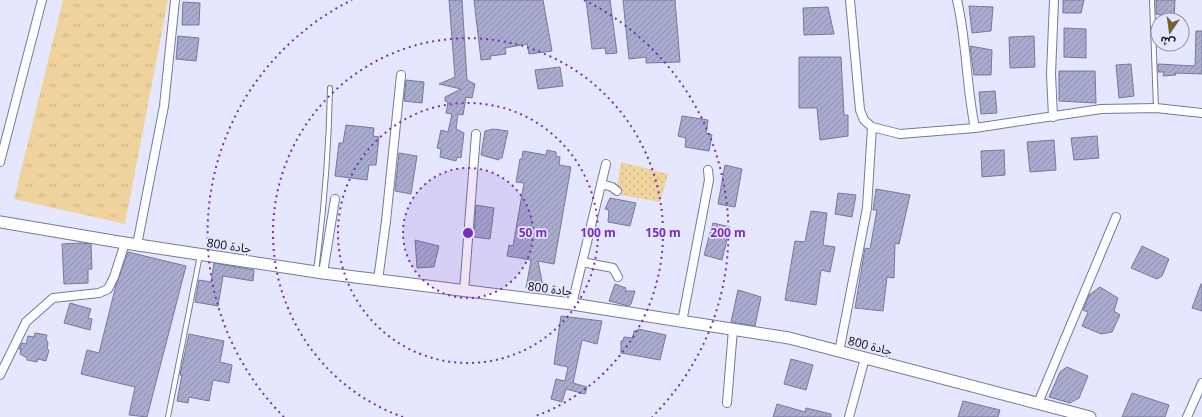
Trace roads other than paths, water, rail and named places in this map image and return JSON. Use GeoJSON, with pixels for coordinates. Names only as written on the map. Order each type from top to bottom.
{"type":"FeatureCollection","features":[{"type":"Feature","properties":{"kind":"main road","name":"جادة 800"},"geometry":{"type":"LineString","coordinates":[[0,222],[319,273],[572,304],[789,338],[1090,417]]}},
{"type":"Feature","properties":{"kind":"street"},"geometry":{"type":"LineString","coordinates":[[0,162],[42,0]]}},
{"type":"Feature","properties":{"kind":"street"},"geometry":{"type":"LineString","coordinates":[[137,245],[164,106],[175,0]]}},
{"type":"Feature","properties":{"kind":"street"},"geometry":{"type":"LineString","coordinates":[[850,0],[860,110],[864,120],[872,127],[900,134],[975,128],[1101,109],[1156,108],[1202,113]]}},
{"type":"Feature","properties":{"kind":"street"},"geometry":{"type":"LineString","coordinates":[[957,0],[964,29],[971,107],[975,128]]}},
{"type":"Feature","properties":{"kind":"street"},"geometry":{"type":"LineString","coordinates":[[1053,117],[1050,74],[1054,0]]}},
{"type":"Feature","properties":{"kind":"street"},"geometry":{"type":"LineString","coordinates":[[378,280],[386,221],[401,75]]}},
{"type":"Feature","properties":{"kind":"street"},"geometry":{"type":"LineString","coordinates":[[839,352],[867,208],[872,127]]}},
{"type":"Feature","properties":{"kind":"street"},"geometry":{"type":"LineString","coordinates":[[464,291],[476,134]]}},
{"type":"Feature","properties":{"kind":"street"},"geometry":{"type":"LineString","coordinates":[[572,304],[606,164]]}},
{"type":"Feature","properties":{"kind":"street"},"geometry":{"type":"LineString","coordinates":[[682,322],[709,180],[708,170]]}},
{"type":"Feature","properties":{"kind":"street"},"geometry":{"type":"LineString","coordinates":[[601,184],[612,187],[617,191]]}},
{"type":"Feature","properties":{"kind":"street"},"geometry":{"type":"LineString","coordinates":[[319,273],[335,199]]}},
{"type":"Feature","properties":{"kind":"street"},"geometry":{"type":"LineString","coordinates":[[1038,403],[1116,217]]}},
{"type":"Feature","properties":{"kind":"street"},"geometry":{"type":"LineString","coordinates":[[0,375],[26,322],[53,298],[99,292],[108,289],[114,277],[125,243]]}},
{"type":"Feature","properties":{"kind":"street"},"geometry":{"type":"LineString","coordinates":[[582,262],[613,268],[618,277]]}},
{"type":"Feature","properties":{"kind":"street"},"geometry":{"type":"LineString","coordinates":[[727,403],[733,329]]}},
{"type":"Feature","properties":{"kind":"street"},"geometry":{"type":"LineString","coordinates":[[849,417],[865,358]]}},
{"type":"Feature","properties":{"kind":"street"},"geometry":{"type":"LineString","coordinates":[[1187,417],[1202,383]]}},
{"type":"Feature","properties":{"kind":"lane"},"geometry":{"type":"LineString","coordinates":[[1152,0],[1156,108]]}},
{"type":"Feature","properties":{"kind":"lane"},"geometry":{"type":"LineString","coordinates":[[319,273],[329,150],[330,88]]}},
{"type":"Feature","properties":{"kind":"lane"},"geometry":{"type":"LineString","coordinates":[[168,417],[200,255]]}}]}
